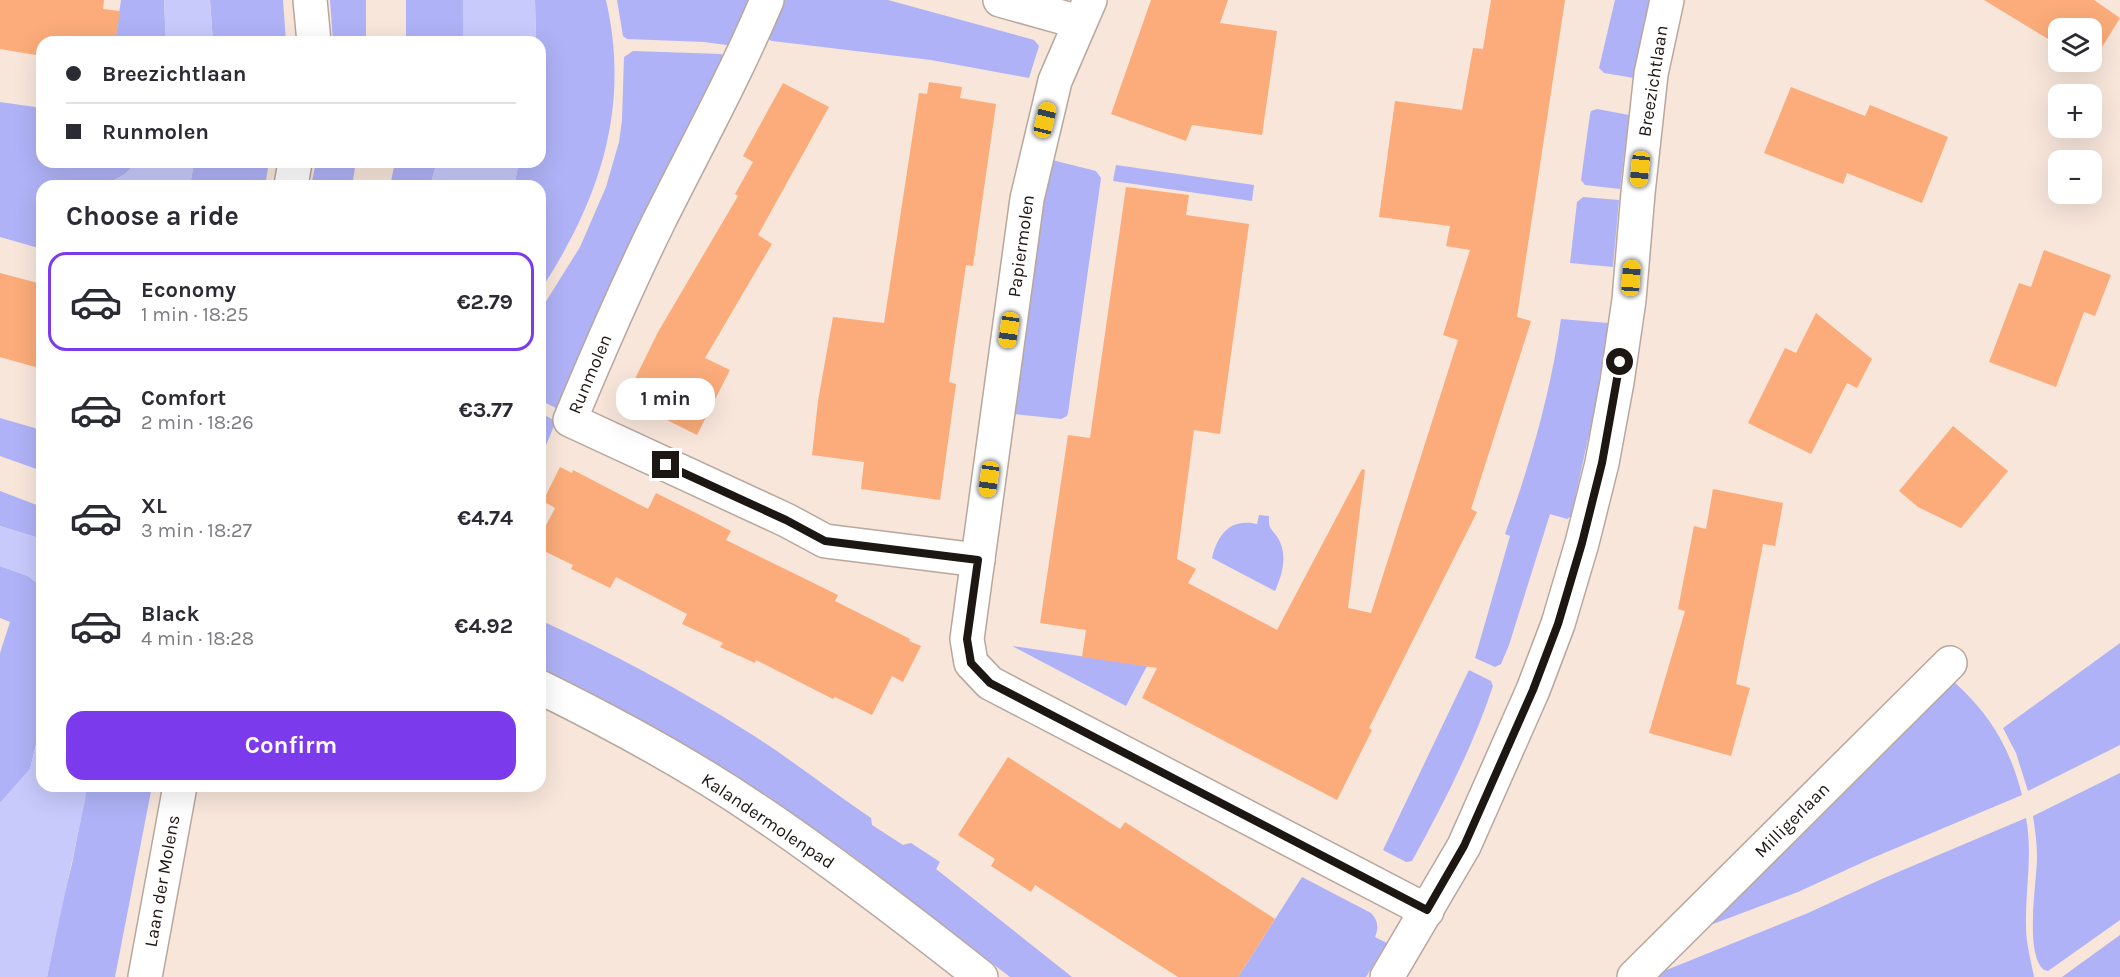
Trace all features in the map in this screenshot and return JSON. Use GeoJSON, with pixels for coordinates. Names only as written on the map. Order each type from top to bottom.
{"type":"FeatureCollection","features":[{"type":"Feature","properties":{"kind":"street"},"geometry":{"type":"LineString","coordinates":[[310,0],[313,36]]}},
{"type":"Feature","properties":{"kind":"street","name":"Runmolen"},"geometry":{"type":"LineString","coordinates":[[767,0],[744,54],[623,298],[570,420],[786,520],[825,541],[978,560]]}},
{"type":"Feature","properties":{"kind":"street"},"geometry":{"type":"LineString","coordinates":[[1000,0],[1084,11]]}},
{"type":"Feature","properties":{"kind":"street","name":"Breezichtlaan"},"geometry":{"type":"LineString","coordinates":[[1387,977],[1464,846],[1533,690],[1558,624],[1582,543],[1602,463],[1617,382],[1629,300],[1651,74],[1667,0]]}},
{"type":"Feature","properties":{"kind":"street","name":"Papiermolen"},"geometry":{"type":"LineString","coordinates":[[1084,11],[1055,81],[1027,199],[967,639],[971,663],[990,683],[1427,910]]}},
{"type":"Feature","properties":{"kind":"street","name":"Milligerlaan"},"geometry":{"type":"LineString","coordinates":[[1634,977],[1950,663]]}},
{"type":"Feature","properties":{"kind":"street","name":"Kalandermolenpad"},"geometry":{"type":"LineString","coordinates":[[546,690],[644,741],[756,810],[848,874],[981,977]]}},
{"type":"Feature","properties":{"kind":"street","name":"Laan der Molens"},"geometry":{"type":"LineString","coordinates":[[145,977],[179,792]]}},
{"type":"Feature","properties":{"kind":"shaded area"},"geometry":{"type":"Polygon","coordinates":[[[121,0],[164,0],[166,36],[116,36],[121,0]]]}},
{"type":"Feature","properties":{"kind":"shaded area"},"geometry":{"type":"Polygon","coordinates":[[[164,0],[210,0],[213,36],[166,36],[164,0]]]}},
{"type":"Feature","properties":{"kind":"shaded area"},"geometry":{"type":"Polygon","coordinates":[[[210,0],[283,0],[286,36],[213,36],[210,0]]]}},
{"type":"Feature","properties":{"kind":"shaded area"},"geometry":{"type":"Polygon","coordinates":[[[330,0],[366,0],[366,36],[333,36],[330,0]]]}},
{"type":"Feature","properties":{"kind":"shaded area"},"geometry":{"type":"Polygon","coordinates":[[[406,0],[463,0],[463,36],[406,36],[406,0]]]}},
{"type":"Feature","properties":{"kind":"shaded area"},"geometry":{"type":"Polygon","coordinates":[[[463,0],[535,0],[536,36],[463,36],[463,0]]]}},
{"type":"Feature","properties":{"kind":"shaded area"},"geometry":{"type":"Polygon","coordinates":[[[535,0],[606,0],[613,40],[615,79],[612,116],[593,188],[579,223],[546,281],[546,180],[515,180],[518,168],[546,168],[546,36],[536,36],[535,0]]]}},
{"type":"Feature","properties":{"kind":"shaded area"},"geometry":{"type":"Polygon","coordinates":[[[617,0],[751,0],[734,46],[704,42],[627,39],[623,36],[617,0]]]}},
{"type":"Feature","properties":{"kind":"shaded area"},"geometry":{"type":"Polygon","coordinates":[[[777,0],[888,0],[1034,40],[1039,46],[1029,78],[931,60],[772,41],[767,39],[777,0]]]}},
{"type":"Feature","properties":{"kind":"shaded area"},"geometry":{"type":"Polygon","coordinates":[[[1615,0],[1649,0],[1634,78],[1604,73],[1599,68],[1615,0]]]}},
{"type":"Feature","properties":{"kind":"shaded area"},"geometry":{"type":"Polygon","coordinates":[[[633,51],[721,54],[728,59],[560,410],[546,403],[546,301],[580,247],[606,187],[619,142],[624,57],[633,51]]]}},
{"type":"Feature","properties":{"kind":"shaded area"},"geometry":{"type":"Polygon","coordinates":[[[0,102],[36,107],[36,168],[131,168],[114,180],[36,180],[36,247],[0,237],[0,102]]]}},
{"type":"Feature","properties":{"kind":"shaded area"},"geometry":{"type":"Polygon","coordinates":[[[1597,109],[1629,115],[1620,189],[1585,185],[1581,180],[1590,114],[1591,111],[1597,109]]]}},
{"type":"Feature","properties":{"kind":"shaded area"},"geometry":{"type":"Polygon","coordinates":[[[1052,160],[1096,171],[1101,178],[1068,413],[1061,419],[1014,414],[1043,205],[1052,160]]]}},
{"type":"Feature","properties":{"kind":"shaded area"},"geometry":{"type":"Polygon","coordinates":[[[1116,165],[1254,185],[1252,201],[1113,181],[1116,165]]]}},
{"type":"Feature","properties":{"kind":"shaded area"},"geometry":{"type":"Polygon","coordinates":[[[131,168],[193,168],[191,180],[114,180],[131,168]]]}},
{"type":"Feature","properties":{"kind":"shaded area"},"geometry":{"type":"Polygon","coordinates":[[[193,168],[268,168],[266,180],[191,180],[193,168]]]}},
{"type":"Feature","properties":{"kind":"shaded area"},"geometry":{"type":"Polygon","coordinates":[[[315,168],[355,168],[353,180],[312,180],[315,168]]]}},
{"type":"Feature","properties":{"kind":"shaded area"},"geometry":{"type":"Polygon","coordinates":[[[394,168],[435,168],[432,180],[391,180],[394,168]]]}},
{"type":"Feature","properties":{"kind":"shaded area"},"geometry":{"type":"Polygon","coordinates":[[[435,168],[518,168],[515,180],[432,180],[435,168]]]}},
{"type":"Feature","properties":{"kind":"shaded area"},"geometry":{"type":"Polygon","coordinates":[[[1583,197],[1619,200],[1613,267],[1570,263],[1577,202],[1583,197]]]}},
{"type":"Feature","properties":{"kind":"shaded area"},"geometry":{"type":"Polygon","coordinates":[[[1561,319],[1608,323],[1596,403],[1571,516],[1567,519],[1550,514],[1509,645],[1501,664],[1495,667],[1475,658],[1510,536],[1505,534],[1523,481],[1545,401],[1561,319]]]}},
{"type":"Feature","properties":{"kind":"shaded area"},"geometry":{"type":"Polygon","coordinates":[[[546,416],[556,421],[546,445],[546,416]]]}},
{"type":"Feature","properties":{"kind":"shaded area"},"geometry":{"type":"Polygon","coordinates":[[[0,418],[36,428],[36,469],[0,456],[0,418]]]}},
{"type":"Feature","properties":{"kind":"shaded area"},"geometry":{"type":"Polygon","coordinates":[[[0,491],[36,505],[36,537],[0,526],[0,491]]]}},
{"type":"Feature","properties":{"kind":"shaded area"},"geometry":{"type":"Polygon","coordinates":[[[1259,515],[1269,516],[1270,528],[1282,548],[1283,567],[1275,591],[1212,558],[1218,542],[1227,530],[1239,523],[1257,524],[1259,515]]]}},
{"type":"Feature","properties":{"kind":"shaded area"},"geometry":{"type":"Polygon","coordinates":[[[0,526],[36,537],[36,582],[28,576],[0,566],[0,526]]]}},
{"type":"Feature","properties":{"kind":"shaded area"},"geometry":{"type":"Polygon","coordinates":[[[0,566],[28,576],[36,582],[36,744],[30,769],[0,803],[0,653],[10,622],[0,618],[0,566]]]}},
{"type":"Feature","properties":{"kind":"shaded area"},"geometry":{"type":"Polygon","coordinates":[[[546,623],[669,685],[776,750],[871,818],[872,825],[903,845],[911,843],[940,862],[936,869],[1072,977],[1010,977],[850,854],[768,796],[653,727],[546,670],[546,623]]]}},
{"type":"Feature","properties":{"kind":"shaded area"},"geometry":{"type":"Polygon","coordinates":[[[2120,643],[2120,745],[2028,791],[2016,753],[2003,728],[2120,643]]]}},
{"type":"Feature","properties":{"kind":"shaded area"},"geometry":{"type":"Polygon","coordinates":[[[1012,646],[1147,666],[1126,706],[1012,646]]]}},
{"type":"Feature","properties":{"kind":"shaded area"},"geometry":{"type":"Polygon","coordinates":[[[1469,670],[1491,681],[1493,686],[1467,753],[1446,797],[1412,861],[1406,862],[1383,850],[1469,670]]]}},
{"type":"Feature","properties":{"kind":"shaded area"},"geometry":{"type":"Polygon","coordinates":[[[1954,682],[1978,707],[1997,733],[2005,747],[2022,795],[1798,892],[1705,927],[1954,682]]]}},
{"type":"Feature","properties":{"kind":"shaded area"},"geometry":{"type":"Polygon","coordinates":[[[36,744],[36,792],[86,792],[85,801],[47,977],[0,977],[0,803],[30,769],[36,744]]]}},
{"type":"Feature","properties":{"kind":"shaded area"},"geometry":{"type":"Polygon","coordinates":[[[2120,773],[2120,920],[2048,971],[2044,970],[2034,949],[2033,917],[2037,857],[2033,816],[2120,773]]]}},
{"type":"Feature","properties":{"kind":"shaded area"},"geometry":{"type":"Polygon","coordinates":[[[86,792],[151,792],[115,977],[47,977],[86,792]]]}},
{"type":"Feature","properties":{"kind":"shaded area"},"geometry":{"type":"Polygon","coordinates":[[[2026,818],[2029,845],[2026,933],[2034,977],[1655,977],[1659,973],[1808,913],[2026,818]]]}},
{"type":"Feature","properties":{"kind":"shaded area"},"geometry":{"type":"Polygon","coordinates":[[[1302,877],[1371,913],[1375,918],[1377,930],[1375,937],[1387,943],[1366,977],[1238,977],[1302,877]]]}},
{"type":"Feature","properties":{"kind":"shaded area"},"geometry":{"type":"Polygon","coordinates":[[[2120,935],[2120,977],[2062,977],[2120,935]]]}},
{"type":"Feature","properties":{"kind":"building"},"geometry":{"type":"Polygon","coordinates":[[[0,0],[104,0],[103,9],[120,11],[116,36],[36,36],[36,55],[0,49],[0,0]]]}},
{"type":"Feature","properties":{"kind":"building"},"geometry":{"type":"Polygon","coordinates":[[[1151,0],[1228,0],[1220,23],[1277,31],[1262,135],[1192,125],[1186,141],[1111,114],[1151,0]]]}},
{"type":"Feature","properties":{"kind":"building"},"geometry":{"type":"Polygon","coordinates":[[[1491,0],[1565,0],[1517,317],[1531,321],[1471,509],[1477,512],[1369,728],[1372,730],[1337,800],[1142,698],[1157,668],[1082,657],[1086,630],[1040,623],[1068,435],[1090,438],[1126,187],[1189,195],[1186,215],[1249,224],[1220,434],[1194,430],[1177,559],[1196,569],[1188,583],[1277,630],[1362,469],[1365,470],[1348,608],[1371,613],[1458,340],[1443,335],[1470,250],[1446,246],[1450,226],[1379,217],[1395,101],[1462,110],[1473,48],[1483,49],[1491,0]]]}},
{"type":"Feature","properties":{"kind":"building"},"geometry":{"type":"Polygon","coordinates":[[[1984,0],[2094,0],[2120,18],[2102,47],[2102,18],[2048,18],[2048,39],[1984,0]]]}},
{"type":"Feature","properties":{"kind":"building"},"geometry":{"type":"Polygon","coordinates":[[[929,82],[962,87],[960,98],[996,104],[973,266],[966,265],[954,346],[949,382],[956,384],[940,500],[861,489],[864,462],[812,455],[818,401],[833,317],[884,323],[919,93],[927,94],[929,82]]]}},
{"type":"Feature","properties":{"kind":"building"},"geometry":{"type":"Polygon","coordinates":[[[783,83],[829,107],[758,235],[772,244],[705,358],[730,370],[697,435],[625,399],[658,332],[738,196],[735,194],[753,162],[743,156],[783,83]]]}},
{"type":"Feature","properties":{"kind":"building"},"geometry":{"type":"Polygon","coordinates":[[[1791,87],[1865,116],[1870,105],[1948,137],[1922,203],[1847,173],[1843,184],[1764,153],[1791,87]]]}},
{"type":"Feature","properties":{"kind":"building"},"geometry":{"type":"Polygon","coordinates":[[[2044,250],[2111,275],[2095,316],[2084,312],[2056,387],[1989,362],[2019,283],[2031,287],[2044,250]]]}},
{"type":"Feature","properties":{"kind":"building"},"geometry":{"type":"Polygon","coordinates":[[[0,273],[36,282],[36,367],[0,357],[0,273]]]}},
{"type":"Feature","properties":{"kind":"building"},"geometry":{"type":"Polygon","coordinates":[[[1816,313],[1872,359],[1857,388],[1847,383],[1811,454],[1748,423],[1785,348],[1796,353],[1816,313]]]}},
{"type":"Feature","properties":{"kind":"building"},"geometry":{"type":"Polygon","coordinates":[[[1953,426],[2008,471],[1961,528],[1918,507],[1899,491],[1953,426]]]}},
{"type":"Feature","properties":{"kind":"building"},"geometry":{"type":"Polygon","coordinates":[[[560,467],[572,473],[573,470],[648,509],[656,493],[731,531],[726,540],[838,595],[835,601],[921,646],[903,682],[892,676],[872,715],[835,697],[833,699],[756,660],[755,663],[720,647],[723,643],[682,624],[687,614],[616,577],[610,588],[571,569],[573,565],[546,552],[546,525],[555,508],[546,503],[546,495],[560,467]]]}},
{"type":"Feature","properties":{"kind":"building"},"geometry":{"type":"Polygon","coordinates":[[[1713,489],[1783,503],[1775,546],[1763,544],[1736,684],[1750,688],[1731,756],[1649,733],[1685,611],[1678,609],[1694,526],[1706,529],[1713,489]]]}},
{"type":"Feature","properties":{"kind":"building"},"geometry":{"type":"Polygon","coordinates":[[[1008,757],[1120,829],[1125,822],[1275,919],[1238,977],[1178,977],[1035,885],[1031,892],[991,866],[995,859],[958,835],[1008,757]]]}},
{"type":"Feature","properties":{"kind":"route"},"geometry":{"type":"LineString","coordinates":[[666,465],[786,520],[825,541],[978,560],[967,639],[971,663],[990,683],[1427,910],[1464,846],[1533,690],[1558,624],[1602,463],[1620,362]]}}]}
